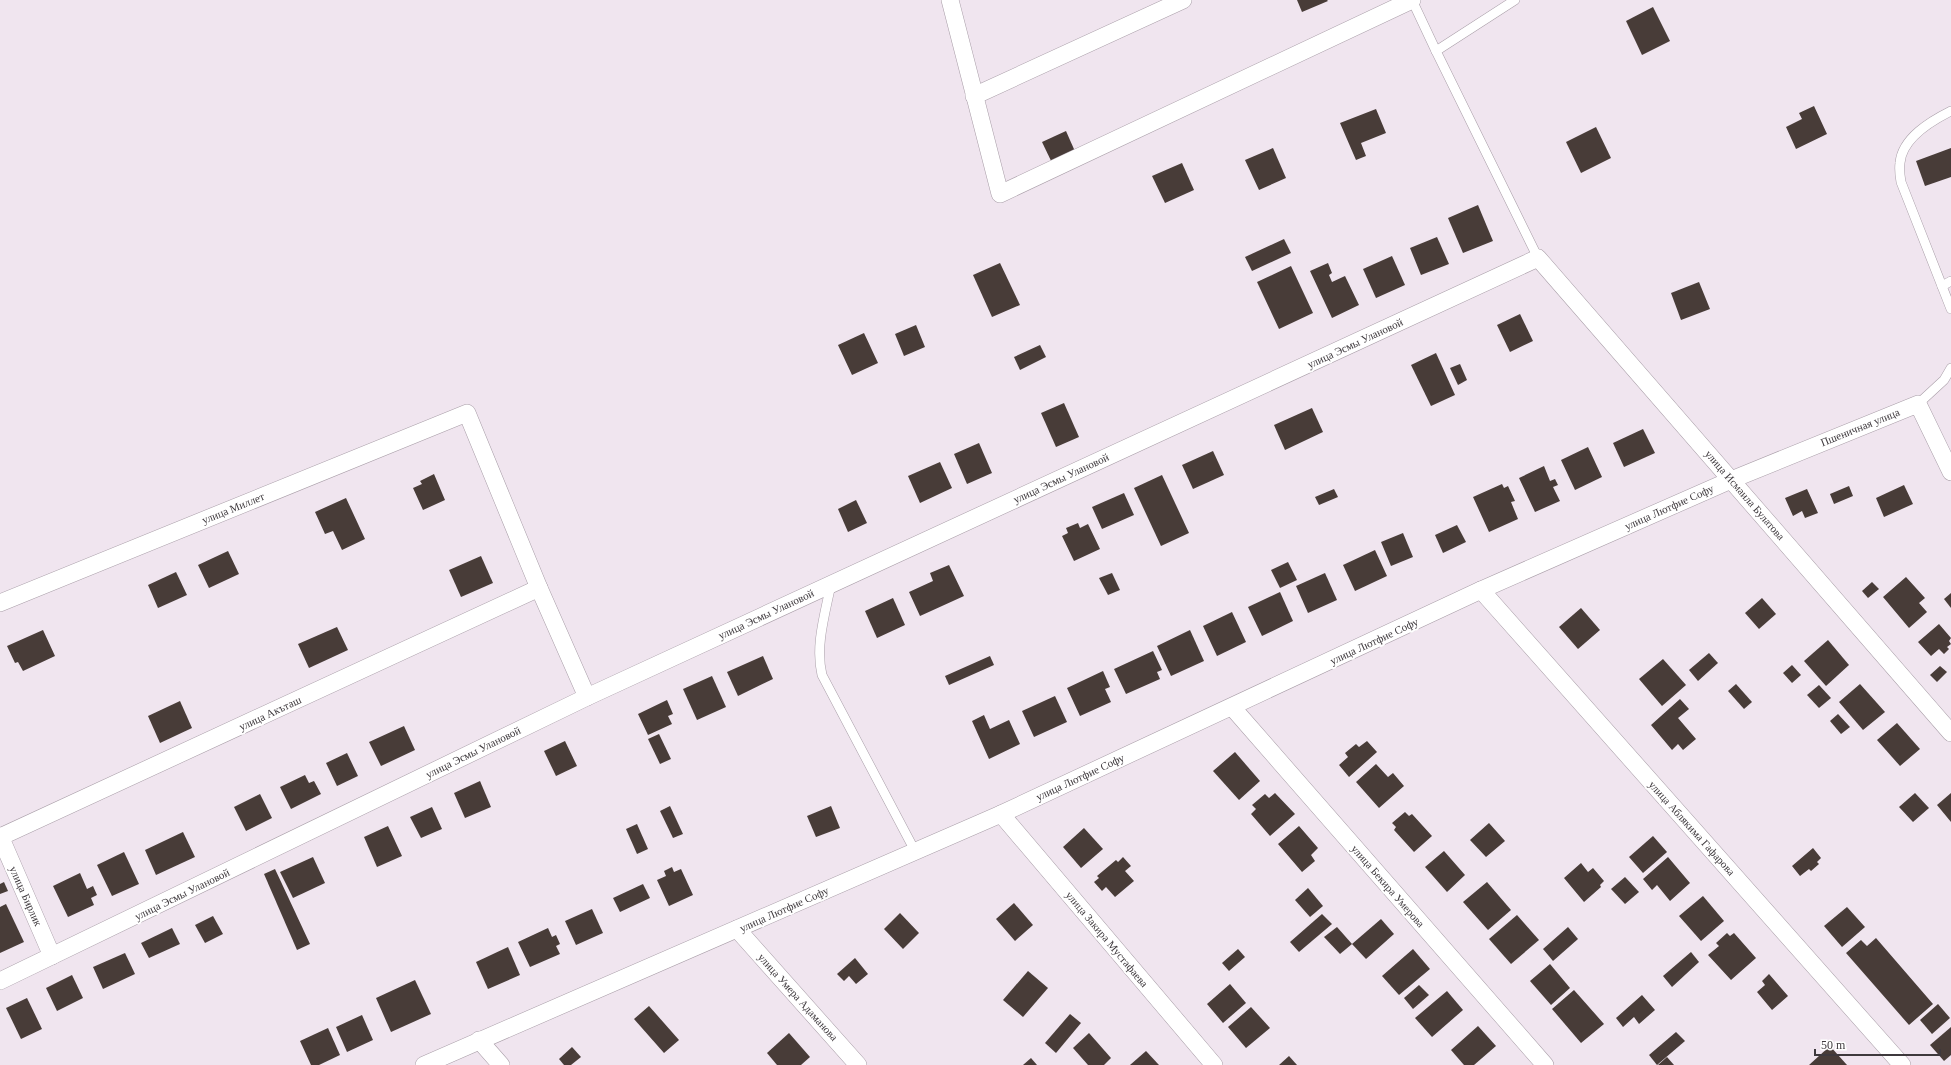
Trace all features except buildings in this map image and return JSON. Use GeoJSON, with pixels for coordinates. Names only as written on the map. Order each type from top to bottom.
{"type":"FeatureCollection","features":[{"type":"Feature","properties":{"kind":"street"},"geometry":{"type":"LineString","coordinates":[[950,0],[1000,194],[1412,0]]}},
{"type":"Feature","properties":{"kind":"street"},"geometry":{"type":"LineString","coordinates":[[974,96],[1183,0]]}},
{"type":"Feature","properties":{"kind":"street","name":"улица Исмаила Булатова"},"geometry":{"type":"LineString","coordinates":[[1538,258],[1951,733]]}},
{"type":"Feature","properties":{"kind":"street","name":"улица Эсмы Улановой"},"geometry":{"type":"LineString","coordinates":[[0,981],[587,697],[1538,258]]}},
{"type":"Feature","properties":{"kind":"street"},"geometry":{"type":"LineString","coordinates":[[1918,404],[1951,472]]}},
{"type":"Feature","properties":{"kind":"street","name":"Пшеничная улица"},"geometry":{"type":"LineString","coordinates":[[1731,480],[1918,404]]}},
{"type":"Feature","properties":{"kind":"street","name":"улица Миллет"},"geometry":{"type":"LineString","coordinates":[[0,603],[467,413],[539,588]]}},
{"type":"Feature","properties":{"kind":"street","name":"улица Лютфие Софу"},"geometry":{"type":"LineString","coordinates":[[424,1065],[1000,814],[1481,590],[1731,480]]}},
{"type":"Feature","properties":{"kind":"street"},"geometry":{"type":"LineString","coordinates":[[539,588],[587,697]]}},
{"type":"Feature","properties":{"kind":"street","name":"улица Акъташ"},"geometry":{"type":"LineString","coordinates":[[0,837],[539,588]]}},
{"type":"Feature","properties":{"kind":"street","name":"улица Аблякима Гафарова"},"geometry":{"type":"LineString","coordinates":[[1481,590],[1902,1065]]}},
{"type":"Feature","properties":{"kind":"street","name":"улица Бекира Умерова"},"geometry":{"type":"LineString","coordinates":[[1232,707],[1544,1065]]}},
{"type":"Feature","properties":{"kind":"street","name":"улица Закира Мустафаева"},"geometry":{"type":"LineString","coordinates":[[1000,814],[1214,1065]]}},
{"type":"Feature","properties":{"kind":"street","name":"улица Бирлик"},"geometry":{"type":"LineString","coordinates":[[0,837],[52,956]]}},
{"type":"Feature","properties":{"kind":"street","name":"улица Умера Адаманова"},"geometry":{"type":"LineString","coordinates":[[737,929],[858,1065]]}},
{"type":"Feature","properties":{"kind":"street"},"geometry":{"type":"LineString","coordinates":[[479,1040],[501,1065]]}},
{"type":"Feature","properties":{"kind":"lane"},"geometry":{"type":"LineString","coordinates":[[1412,0],[1538,258]]}},
{"type":"Feature","properties":{"kind":"lane"},"geometry":{"type":"LineString","coordinates":[[1436,51],[1515,0]]}},
{"type":"Feature","properties":{"kind":"lane"},"geometry":{"type":"LineString","coordinates":[[1951,111],[1934,120],[1910,139],[1900,162],[1901,182],[1951,309]]}},
{"type":"Feature","properties":{"kind":"lane"},"geometry":{"type":"LineString","coordinates":[[1942,286],[1951,281]]}},
{"type":"Feature","properties":{"kind":"lane"},"geometry":{"type":"LineString","coordinates":[[1918,404],[1944,380],[1951,368]]}},
{"type":"Feature","properties":{"kind":"lane"},"geometry":{"type":"LineString","coordinates":[[831,584],[820,646],[819,662],[822,675],[915,851]]}}]}
